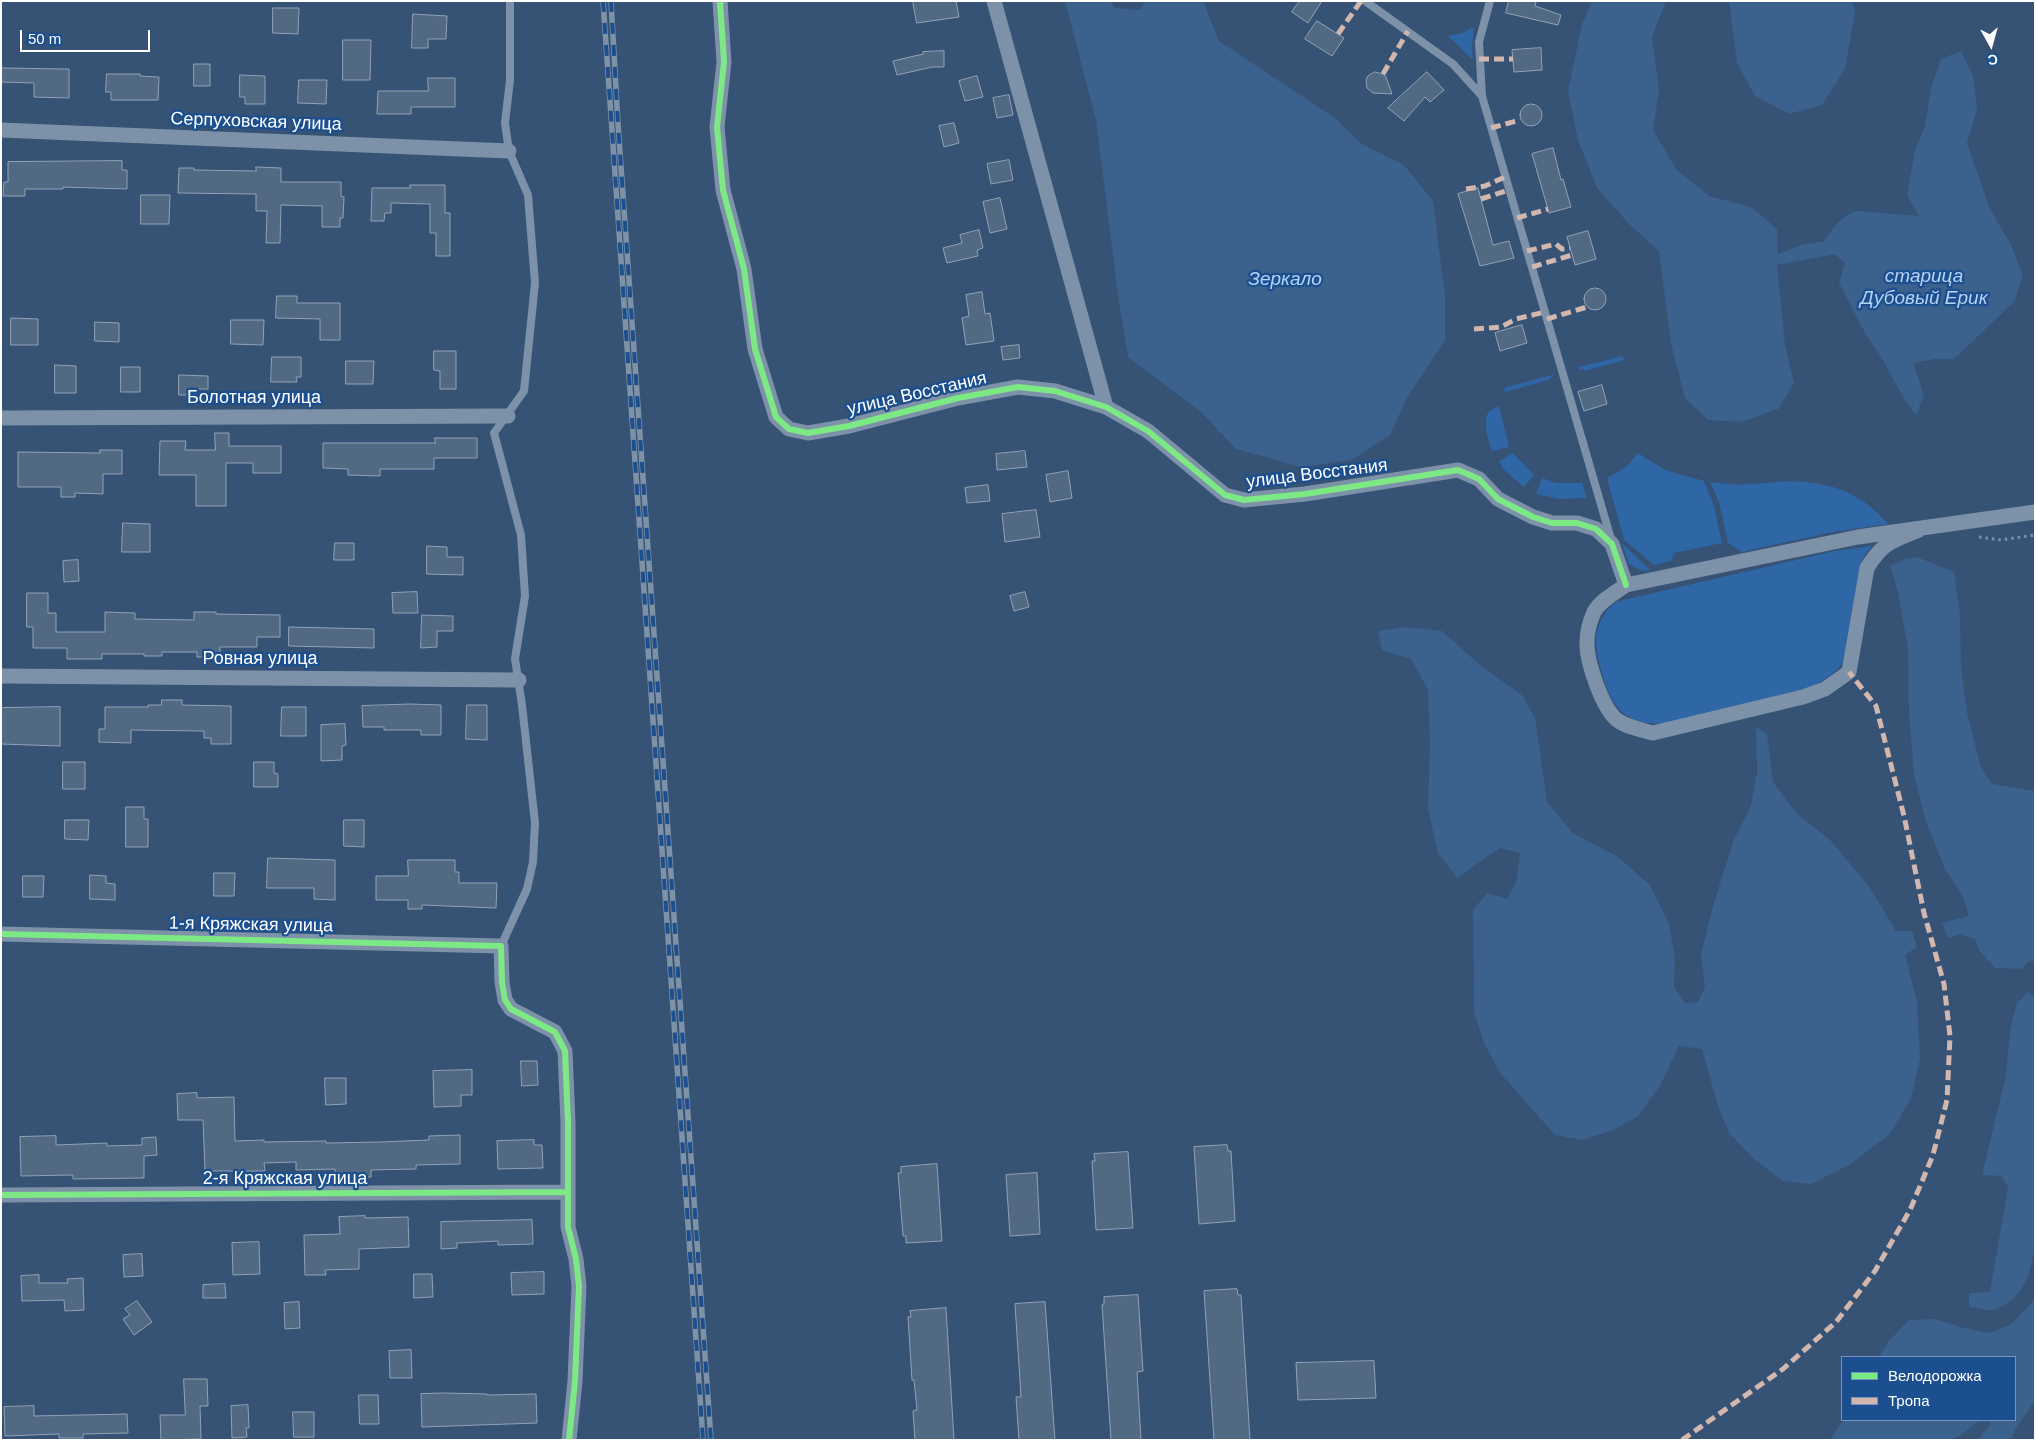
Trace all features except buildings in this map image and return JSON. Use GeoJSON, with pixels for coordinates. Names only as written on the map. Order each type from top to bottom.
{"type":"FeatureCollection","features":[{"type":"Feature","properties":{"kind":"street","name":"улица Восстания"},"geometry":{"type":"LineString","coordinates":[[720,1],[724,62],[717,127],[723,190],[744,269],[755,348],[776,417],[789,429],[808,433],[849,426],[958,398],[1018,387],[1055,391],[1106,407],[1148,431],[1225,495],[1244,500],[1305,494],[1458,470],[1479,479],[1498,499],[1515,509],[1552,523],[1577,523],[1596,529],[1612,544]]}},
{"type":"Feature","properties":{"kind":"street"},"geometry":{"type":"LineString","coordinates":[[994,1],[1106,407]]}},
{"type":"Feature","properties":{"kind":"street","name":"Серпуховская улица"},"geometry":{"type":"LineString","coordinates":[[1,130],[509,151]]}},
{"type":"Feature","properties":{"kind":"street","name":"Болотная улица"},"geometry":{"type":"LineString","coordinates":[[1,418],[508,416]]}},
{"type":"Feature","properties":{"kind":"street"},"geometry":{"type":"LineString","coordinates":[[1919,530],[1885,544],[1867,568],[1849,672],[1824,688],[1803,697],[1653,733],[1634,728],[1617,720],[1606,706],[1598,688],[1587,644],[1588,627],[1595,611],[1602,602],[1626,585],[1849,538],[1919,530],[2035,512]]}},
{"type":"Feature","properties":{"kind":"street"},"geometry":{"type":"LineString","coordinates":[[1612,544],[1626,585]]}},
{"type":"Feature","properties":{"kind":"street","name":"Ровная улица"},"geometry":{"type":"LineString","coordinates":[[1,676],[519,680]]}},
{"type":"Feature","properties":{"kind":"street","name":"1-я Кряжская улица"},"geometry":{"type":"LineString","coordinates":[[1,934],[500,946]]}},
{"type":"Feature","properties":{"kind":"street"},"geometry":{"type":"LineString","coordinates":[[500,946],[502,982],[505,1000],[510,1009],[555,1032],[565,1052],[568,1122],[568,1227],[576,1259],[579,1286],[575,1381],[569,1440]]}},
{"type":"Feature","properties":{"kind":"street","name":"2-я Кряжская улица"},"geometry":{"type":"LineString","coordinates":[[1,1195],[568,1192]]}},
{"type":"Feature","properties":{"kind":"lane"},"geometry":{"type":"LineString","coordinates":[[500,946],[527,889],[533,862],[535,823],[515,659],[525,596],[521,535],[494,433],[524,392],[535,283],[528,195],[509,151],[505,123],[510,80],[510,1]]}},
{"type":"Feature","properties":{"kind":"lane"},"geometry":{"type":"LineString","coordinates":[[1365,1],[1453,64],[1482,96]]}},
{"type":"Feature","properties":{"kind":"lane"},"geometry":{"type":"LineString","coordinates":[[1490,1],[1479,42],[1482,96],[1612,544]]}},
{"type":"Feature","properties":{"kind":"shaded area"},"geometry":{"type":"Polygon","coordinates":[[[1474,27],[1473,60],[1448,36],[1462,33],[1474,27]]]}},
{"type":"Feature","properties":{"kind":"shaded area"},"geometry":{"type":"Polygon","coordinates":[[[1623,356],[1624,360],[1585,371],[1584,369],[1579,370],[1579,367],[1623,356]]]}},
{"type":"Feature","properties":{"kind":"shaded area"},"geometry":{"type":"Polygon","coordinates":[[[1555,374],[1548,380],[1505,392],[1504,388],[1555,374]]]}},
{"type":"Feature","properties":{"kind":"shaded area"},"geometry":{"type":"Polygon","coordinates":[[[1499,406],[1509,447],[1492,451],[1486,422],[1488,412],[1499,406]]]}},
{"type":"Feature","properties":{"kind":"shaded area"},"geometry":{"type":"Polygon","coordinates":[[[1513,453],[1534,475],[1524,487],[1503,469],[1499,461],[1513,453]]]}},
{"type":"Feature","properties":{"kind":"shaded area"},"geometry":{"type":"Polygon","coordinates":[[[1638,453],[1665,470],[1704,481],[1714,506],[1722,543],[1674,553],[1671,561],[1654,565],[1624,540],[1607,478],[1626,467],[1638,453]]]}},
{"type":"Feature","properties":{"kind":"shaded area"},"geometry":{"type":"Polygon","coordinates":[[[1542,478],[1556,483],[1582,483],[1587,498],[1559,499],[1536,494],[1542,478]]]}},
{"type":"Feature","properties":{"kind":"shaded area"},"geometry":{"type":"Polygon","coordinates":[[[1790,481],[1819,484],[1856,496],[1888,524],[1833,532],[1742,552],[1728,543],[1719,502],[1710,482],[1760,484],[1790,481]]]}},
{"type":"Feature","properties":{"kind":"shaded area"},"geometry":{"type":"Polygon","coordinates":[[[1622,543],[1650,570],[1642,571],[1629,564],[1622,543]]]}},
{"type":"Feature","properties":{"kind":"shaded area"},"geometry":{"type":"Polygon","coordinates":[[[1872,546],[1865,555],[1859,569],[1853,625],[1847,654],[1836,670],[1823,680],[1809,688],[1661,724],[1647,723],[1627,716],[1614,702],[1601,670],[1596,641],[1602,618],[1615,602],[1835,551],[1872,546]]]}},
{"type":"Feature","properties":{"kind":"water","name":"Зеркало"},"geometry":{"type":"Polygon","coordinates":[[[1065,1],[1110,1],[1114,8],[1140,10],[1145,1],[1203,1],[1219,41],[1335,118],[1362,144],[1404,165],[1433,201],[1445,297],[1445,340],[1407,398],[1390,435],[1352,460],[1301,467],[1236,449],[1201,412],[1128,357],[1119,303],[1096,120],[1065,1]]]}},
{"type":"Feature","properties":{"kind":"water","name":"старица Дубовый Ерик"},"geometry":{"type":"Polygon","coordinates":[[[1592,1],[1666,1],[1652,37],[1659,91],[1653,130],[1676,169],[1709,196],[1751,207],[1777,229],[1778,254],[1801,245],[1824,241],[1843,218],[1858,211],[1919,216],[1907,195],[1915,150],[1925,126],[1931,88],[1941,59],[1961,51],[1973,76],[1977,109],[1967,143],[1990,209],[2011,245],[2023,276],[2014,302],[1954,359],[1935,359],[1913,363],[1924,395],[1916,415],[1906,402],[1880,355],[1866,335],[1839,283],[1845,263],[1835,254],[1777,265],[1785,345],[1794,383],[1778,409],[1741,422],[1708,420],[1685,398],[1671,344],[1659,251],[1630,225],[1597,188],[1578,140],[1568,91],[1582,24],[1592,1]]]}},
{"type":"Feature","properties":{"kind":"water"},"geometry":{"type":"Polygon","coordinates":[[[1729,1],[1852,1],[1855,13],[1845,69],[1822,105],[1789,114],[1755,96],[1737,63],[1729,1]]]}},
{"type":"Feature","properties":{"kind":"water"},"geometry":{"type":"Polygon","coordinates":[[[1917,557],[1954,572],[1960,614],[1961,667],[1967,712],[1981,768],[1992,784],[2035,791],[2035,961],[2028,962],[2021,969],[1995,968],[1979,950],[1975,939],[1959,934],[1948,938],[1942,923],[1969,916],[1963,896],[1945,869],[1926,822],[1914,775],[1909,715],[1908,649],[1898,592],[1890,566],[1905,559],[1917,557]]]}},
{"type":"Feature","properties":{"kind":"water"},"geometry":{"type":"Polygon","coordinates":[[[1406,627],[1442,631],[1481,666],[1522,695],[1535,718],[1547,802],[1573,833],[1618,857],[1650,885],[1669,924],[1675,959],[1674,987],[1685,1003],[1698,1002],[1705,987],[1701,954],[1713,906],[1734,839],[1751,806],[1757,772],[1756,727],[1767,734],[1773,782],[1797,814],[1830,840],[1869,886],[1896,931],[1912,931],[1917,947],[1905,955],[1917,1002],[1920,1059],[1911,1099],[1889,1135],[1849,1165],[1811,1184],[1783,1181],[1755,1160],[1729,1133],[1718,1106],[1702,1049],[1679,1046],[1660,1086],[1637,1117],[1613,1130],[1582,1140],[1555,1135],[1500,1073],[1484,1043],[1474,1012],[1473,910],[1487,893],[1507,899],[1516,883],[1520,853],[1500,848],[1457,878],[1438,853],[1428,808],[1430,742],[1428,690],[1411,659],[1382,650],[1378,631],[1406,627]]]}},
{"type":"Feature","properties":{"kind":"water"},"geometry":{"type":"Polygon","coordinates":[[[2028,992],[2035,997],[2034,1253],[2025,1282],[2014,1298],[1996,1309],[1983,1310],[1969,1307],[1969,1293],[1990,1292],[2008,1187],[2001,1176],[1982,1175],[2006,1075],[2010,1032],[2016,1004],[2028,992]]]}},
{"type":"Feature","properties":{"kind":"water"},"geometry":{"type":"Polygon","coordinates":[[[2035,1299],[2035,1401],[2016,1428],[2011,1440],[1977,1440],[1991,1424],[1989,1421],[2016,1421],[2016,1356],[1880,1356],[1889,1341],[1909,1320],[1935,1319],[1989,1333],[2010,1325],[2035,1299]]]}},
{"type":"Feature","properties":{"kind":"water"},"geometry":{"type":"Polygon","coordinates":[[[1842,1421],[1979,1421],[1960,1436],[1950,1440],[1830,1440],[1842,1421]]]}},
{"type":"Feature","properties":{"kind":"railway"},"geometry":{"type":"LineString","coordinates":[[603,1],[703,1440]]}},
{"type":"Feature","properties":{"kind":"railway"},"geometry":{"type":"LineString","coordinates":[[611,1],[618,124],[711,1440]]}},
{"type":"Feature","properties":{"kind":"marked path"},"geometry":{"type":"LineString","coordinates":[[1338,34],[1361,1]]}},
{"type":"Feature","properties":{"kind":"marked path"},"geometry":{"type":"LineString","coordinates":[[1383,74],[1408,31]]}},
{"type":"Feature","properties":{"kind":"marked path"},"geometry":{"type":"LineString","coordinates":[[1479,59],[1513,59]]}},
{"type":"Feature","properties":{"kind":"marked path"},"geometry":{"type":"LineString","coordinates":[[1491,128],[1520,120]]}},
{"type":"Feature","properties":{"kind":"marked path"},"geometry":{"type":"LineString","coordinates":[[1466,189],[1485,186],[1505,177]]}},
{"type":"Feature","properties":{"kind":"marked path"},"geometry":{"type":"LineString","coordinates":[[1481,199],[1509,190]]}},
{"type":"Feature","properties":{"kind":"marked path"},"geometry":{"type":"LineString","coordinates":[[1517,218],[1548,209]]}},
{"type":"Feature","properties":{"kind":"marked path"},"geometry":{"type":"LineString","coordinates":[[1527,251],[1556,244],[1562,249],[1570,248]]}},
{"type":"Feature","properties":{"kind":"marked path"},"geometry":{"type":"LineString","coordinates":[[1532,267],[1572,255]]}},
{"type":"Feature","properties":{"kind":"marked path"},"geometry":{"type":"LineString","coordinates":[[1547,319],[1587,307]]}},
{"type":"Feature","properties":{"kind":"marked path"},"geometry":{"type":"LineString","coordinates":[[1474,329],[1501,327],[1516,319],[1545,312]]}},
{"type":"Feature","properties":{"kind":"marked path"},"geometry":{"type":"LineString","coordinates":[[1682,1440],[1783,1369],[1836,1322],[1875,1271],[1910,1210],[1933,1155],[1947,1100],[1950,1036],[1944,984],[1924,913],[1904,816],[1876,706],[1849,672]]}},
{"type":"Feature","properties":{"kind":"cycle path"},"geometry":{"type":"LineString","coordinates":[[720,1],[724,62],[717,127],[723,190],[744,269],[755,349],[776,417],[789,429],[808,433],[849,426],[958,398],[1018,387],[1055,391],[1106,407],[1148,431],[1225,495],[1244,500],[1305,494],[1458,470],[1479,479],[1498,499],[1533,517],[1552,523],[1577,523],[1596,529],[1612,544],[1626,585]]}},
{"type":"Feature","properties":{"kind":"cycle path"},"geometry":{"type":"LineString","coordinates":[[1,934],[501,946],[502,982],[505,1000],[511,1009],[555,1032],[565,1051],[568,1122],[568,1227],[576,1259],[579,1286],[575,1381],[569,1440]]}},
{"type":"Feature","properties":{"kind":"cycle path"},"geometry":{"type":"LineString","coordinates":[[1,1195],[568,1192]]}}]}
